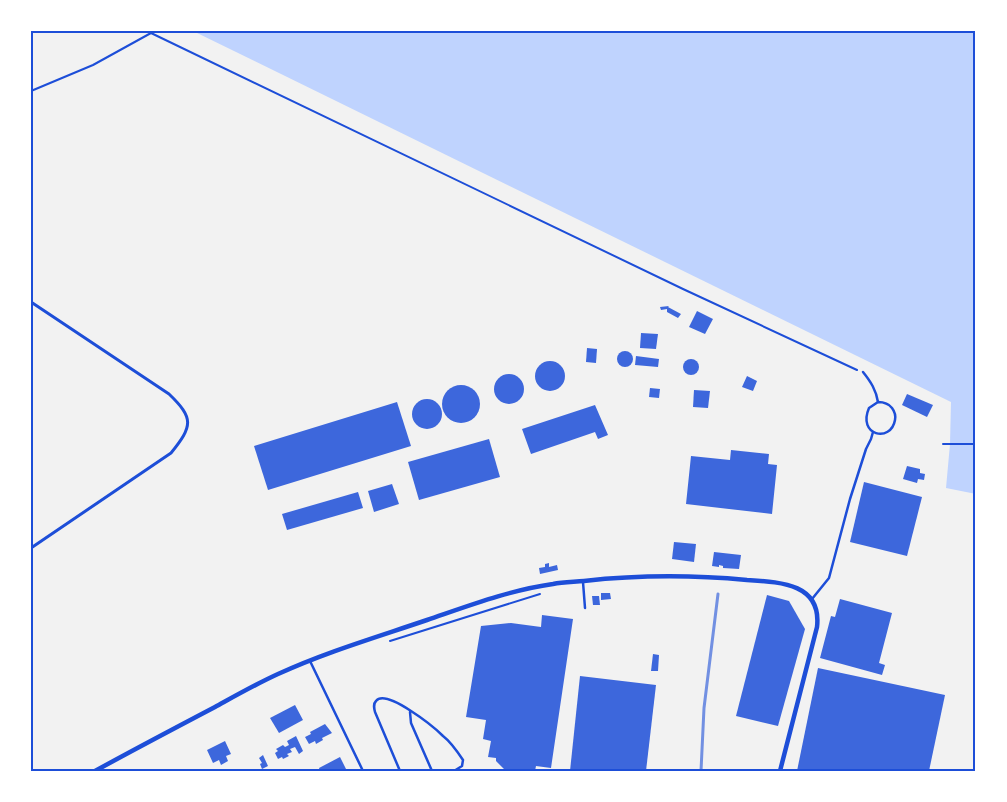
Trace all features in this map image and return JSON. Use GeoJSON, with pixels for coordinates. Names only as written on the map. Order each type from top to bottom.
{"type":"FeatureCollection","features":[{"type":"Feature","properties":{"kind":"street"},"geometry":{"type":"LineString","coordinates":[[31,302],[169,394],[182,407],[188,425],[181,441],[171,453],[31,548]]}},
{"type":"Feature","properties":{"kind":"street"},"geometry":{"type":"LineString","coordinates":[[96,771],[275,675],[359,643],[458,609],[545,585],[640,576],[720,577],[775,582],[793,586],[812,599],[818,614],[817,627],[780,771]]}},
{"type":"Feature","properties":{"kind":"lane"},"geometry":{"type":"LineString","coordinates":[[863,372],[872,384],[878,402]]}},
{"type":"Feature","properties":{"kind":"lane"},"geometry":{"type":"LineString","coordinates":[[878,402],[892,407],[895,420],[891,429],[878,434],[869,430],[866,419],[869,408],[878,402]]}},
{"type":"Feature","properties":{"kind":"lane"},"geometry":{"type":"LineString","coordinates":[[812,599],[829,578],[850,499],[873,432]]}},
{"type":"Feature","properties":{"kind":"lane"},"geometry":{"type":"LineString","coordinates":[[583,581],[584,608]]}},
{"type":"Feature","properties":{"kind":"lane"},"geometry":{"type":"LineString","coordinates":[[310,661],[363,771]]}},
{"type":"Feature","properties":{"kind":"lane"},"geometry":{"type":"LineString","coordinates":[[400,771],[374,707],[375,701],[380,698],[385,698],[410,711],[444,736],[463,760],[460,768],[454,771]]}},
{"type":"Feature","properties":{"kind":"lane"},"geometry":{"type":"LineString","coordinates":[[410,711],[412,723],[432,771]]}},
{"type":"Feature","properties":{"kind":"path"},"geometry":{"type":"LineString","coordinates":[[148,31],[683,289],[863,372]]}},
{"type":"Feature","properties":{"kind":"path"},"geometry":{"type":"LineString","coordinates":[[31,91],[93,66],[151,33]]}},
{"type":"Feature","properties":{"kind":"path"},"geometry":{"type":"LineString","coordinates":[[943,444],[976,444]]}},
{"type":"Feature","properties":{"kind":"path"},"geometry":{"type":"LineString","coordinates":[[382,643],[540,594]]}},
{"type":"Feature","properties":{"kind":"water"},"geometry":{"type":"Polygon","coordinates":[[[193,31],[976,31],[976,494],[946,488],[951,402],[193,31]]]}},
{"type":"Feature","properties":{"kind":"building"},"geometry":{"type":"Polygon","coordinates":[[[669,306],[681,314],[678,318],[667,312],[667,309],[661,310],[660,307],[669,306]]]}},
{"type":"Feature","properties":{"kind":"building"},"geometry":{"type":"Polygon","coordinates":[[[697,311],[713,319],[705,334],[689,327],[697,311]]]}},
{"type":"Feature","properties":{"kind":"building"},"geometry":{"type":"Polygon","coordinates":[[[641,333],[658,334],[656,349],[640,348],[641,333]]]}},
{"type":"Feature","properties":{"kind":"building"},"geometry":{"type":"Polygon","coordinates":[[[587,348],[597,349],[596,363],[586,362],[587,348]]]}},
{"type":"Feature","properties":{"kind":"building"},"geometry":{"type":"Polygon","coordinates":[[[625,351],[633,359],[625,367],[617,359],[625,351]]]}},
{"type":"Feature","properties":{"kind":"building"},"geometry":{"type":"Polygon","coordinates":[[[636,356],[659,359],[658,367],[635,365],[636,356]]]}},
{"type":"Feature","properties":{"kind":"building"},"geometry":{"type":"Polygon","coordinates":[[[691,359],[699,367],[691,375],[683,367],[691,359]]]}},
{"type":"Feature","properties":{"kind":"building"},"geometry":{"type":"Polygon","coordinates":[[[550,361],[561,365],[565,376],[561,387],[550,391],[539,387],[535,376],[539,365],[550,361]]]}},
{"type":"Feature","properties":{"kind":"building"},"geometry":{"type":"Polygon","coordinates":[[[509,374],[520,378],[524,389],[520,400],[509,404],[498,400],[494,389],[498,378],[509,374]]]}},
{"type":"Feature","properties":{"kind":"building"},"geometry":{"type":"Polygon","coordinates":[[[747,376],[757,381],[753,391],[742,387],[747,376]]]}},
{"type":"Feature","properties":{"kind":"building"},"geometry":{"type":"Polygon","coordinates":[[[461,385],[474,391],[480,404],[474,417],[461,423],[448,417],[442,404],[448,391],[461,385]]]}},
{"type":"Feature","properties":{"kind":"building"},"geometry":{"type":"Polygon","coordinates":[[[650,388],[660,389],[659,398],[649,397],[650,388]]]}},
{"type":"Feature","properties":{"kind":"building"},"geometry":{"type":"Polygon","coordinates":[[[694,390],[710,391],[708,408],[693,407],[694,390]]]}},
{"type":"Feature","properties":{"kind":"building"},"geometry":{"type":"Polygon","coordinates":[[[907,394],[933,405],[927,417],[902,405],[907,394]]]}},
{"type":"Feature","properties":{"kind":"building"},"geometry":{"type":"Polygon","coordinates":[[[427,399],[438,403],[442,414],[438,425],[427,429],[416,425],[412,414],[416,403],[427,399]]]}},
{"type":"Feature","properties":{"kind":"building"},"geometry":{"type":"Polygon","coordinates":[[[397,402],[411,446],[268,490],[254,446],[397,402]]]}},
{"type":"Feature","properties":{"kind":"building"},"geometry":{"type":"Polygon","coordinates":[[[595,405],[608,435],[598,439],[595,432],[531,454],[522,429],[595,405]]]}},
{"type":"Feature","properties":{"kind":"building"},"geometry":{"type":"Polygon","coordinates":[[[489,439],[500,477],[419,500],[408,462],[489,439]]]}},
{"type":"Feature","properties":{"kind":"building"},"geometry":{"type":"Polygon","coordinates":[[[731,450],[769,454],[768,464],[777,465],[772,514],[686,504],[691,456],[730,460],[731,450]]]}},
{"type":"Feature","properties":{"kind":"building"},"geometry":{"type":"Polygon","coordinates":[[[907,466],[920,469],[920,473],[925,474],[924,480],[918,479],[917,483],[903,479],[907,466]]]}},
{"type":"Feature","properties":{"kind":"building"},"geometry":{"type":"Polygon","coordinates":[[[864,482],[922,497],[907,556],[850,542],[864,482]]]}},
{"type":"Feature","properties":{"kind":"building"},"geometry":{"type":"Polygon","coordinates":[[[392,484],[399,504],[374,512],[368,491],[392,484]]]}},
{"type":"Feature","properties":{"kind":"building"},"geometry":{"type":"Polygon","coordinates":[[[358,492],[363,508],[287,530],[282,514],[358,492]]]}},
{"type":"Feature","properties":{"kind":"building"},"geometry":{"type":"Polygon","coordinates":[[[674,542],[696,544],[694,562],[672,559],[674,542]]]}},
{"type":"Feature","properties":{"kind":"building"},"geometry":{"type":"Polygon","coordinates":[[[714,552],[741,555],[739,569],[723,568],[723,566],[719,565],[719,567],[712,566],[714,552]]]}},
{"type":"Feature","properties":{"kind":"building"},"geometry":{"type":"Polygon","coordinates":[[[549,563],[549,567],[557,565],[558,570],[540,574],[539,568],[545,567],[545,564],[549,563]]]}},
{"type":"Feature","properties":{"kind":"building"},"geometry":{"type":"Polygon","coordinates":[[[601,593],[610,593],[611,599],[601,600],[601,593]]]}},
{"type":"Feature","properties":{"kind":"building"},"geometry":{"type":"Polygon","coordinates":[[[767,595],[789,601],[805,629],[778,726],[736,716],[767,595]]]}},
{"type":"Feature","properties":{"kind":"building"},"geometry":{"type":"Polygon","coordinates":[[[592,596],[599,596],[600,605],[593,605],[592,596]]]}},
{"type":"Feature","properties":{"kind":"building"},"geometry":{"type":"Polygon","coordinates":[[[840,599],[892,613],[879,663],[885,665],[882,675],[820,658],[831,616],[835,617],[840,599]]]}},
{"type":"Feature","properties":{"kind":"building"},"geometry":{"type":"Polygon","coordinates":[[[542,615],[573,619],[551,768],[536,766],[535,771],[506,771],[496,761],[496,758],[488,757],[491,741],[483,739],[486,720],[466,717],[481,626],[511,623],[541,627],[542,615]]]}},
{"type":"Feature","properties":{"kind":"building"},"geometry":{"type":"Polygon","coordinates":[[[653,654],[659,655],[658,671],[651,671],[653,654]]]}},
{"type":"Feature","properties":{"kind":"building"},"geometry":{"type":"Polygon","coordinates":[[[818,668],[945,695],[929,771],[797,771],[818,668]]]}},
{"type":"Feature","properties":{"kind":"building"},"geometry":{"type":"Polygon","coordinates":[[[580,676],[656,685],[646,771],[570,771],[580,676]]]}},
{"type":"Feature","properties":{"kind":"building"},"geometry":{"type":"Polygon","coordinates":[[[295,705],[303,720],[279,733],[270,718],[295,705]]]}},
{"type":"Feature","properties":{"kind":"building"},"geometry":{"type":"Polygon","coordinates":[[[325,724],[332,733],[322,738],[323,740],[316,744],[315,741],[309,744],[305,737],[325,724]]]}},
{"type":"Feature","properties":{"kind":"building"},"geometry":{"type":"Polygon","coordinates":[[[296,736],[303,751],[299,754],[295,747],[290,749],[292,752],[287,754],[289,756],[278,759],[275,753],[278,751],[276,749],[283,745],[285,747],[289,745],[287,741],[296,736]]]}},
{"type":"Feature","properties":{"kind":"building"},"geometry":{"type":"Polygon","coordinates":[[[225,741],[231,754],[226,756],[228,761],[221,765],[219,760],[213,763],[207,750],[225,741]]]}},
{"type":"Feature","properties":{"kind":"building"},"geometry":{"type":"Polygon","coordinates":[[[263,755],[268,766],[262,769],[260,764],[262,763],[259,758],[263,755]]]}},
{"type":"Feature","properties":{"kind":"building"},"geometry":{"type":"Polygon","coordinates":[[[340,757],[346,769],[344,771],[320,771],[319,768],[340,757]]]}},
{"type":"Feature","properties":{"kind":"railway"},"geometry":{"type":"LineString","coordinates":[[701,771],[704,708],[718,594]]}}]}
